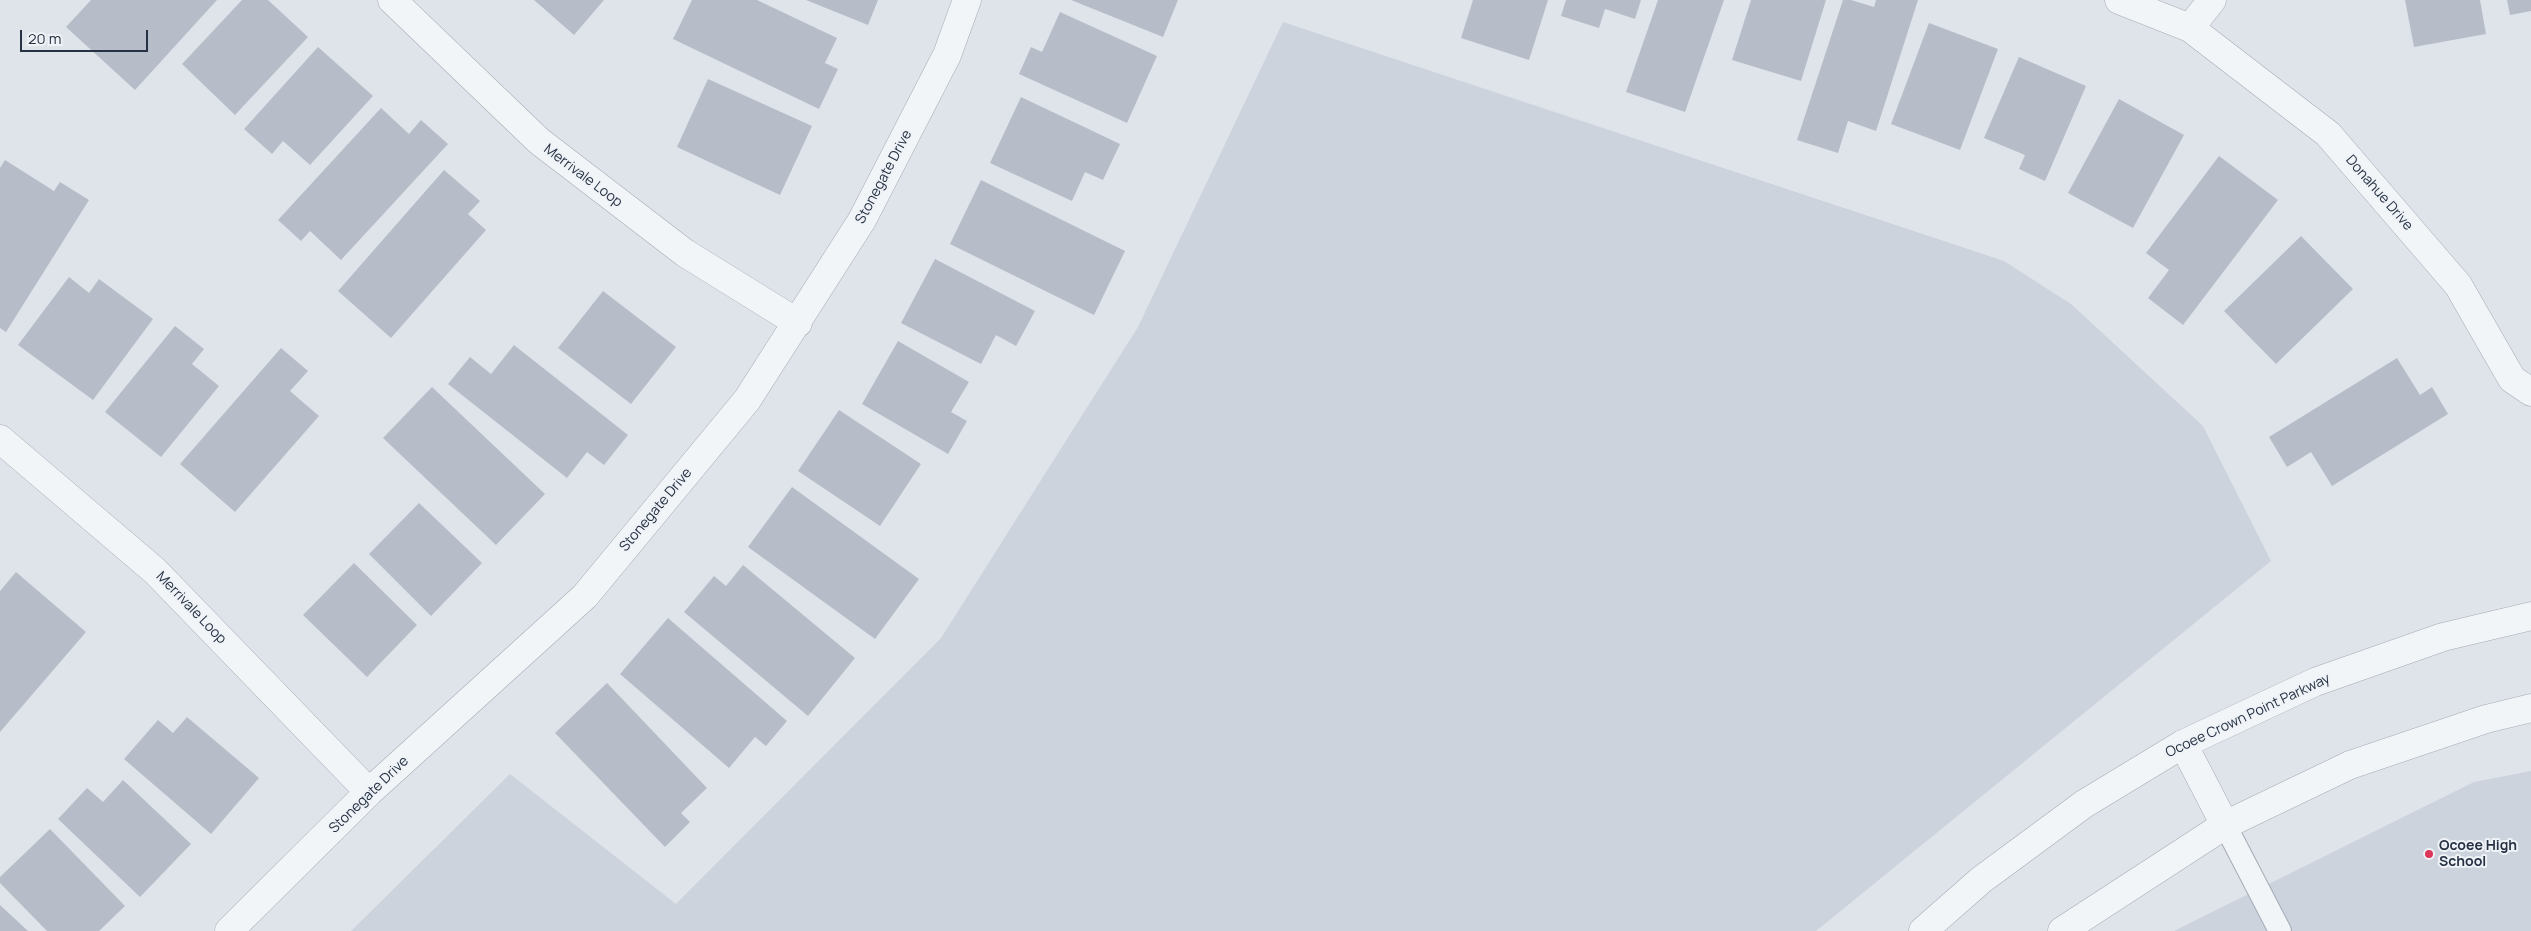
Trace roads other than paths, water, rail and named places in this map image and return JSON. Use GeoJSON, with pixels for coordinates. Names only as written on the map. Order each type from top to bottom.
{"type":"FeatureCollection","features":[{"type":"Feature","properties":{"kind":"street","name":"Merrivale Loop"},"geometry":{"type":"LineString","coordinates":[[392,0],[538,141],[685,253],[798,323]]}},
{"type":"Feature","properties":{"kind":"street","name":"Stonegate Drive"},"geometry":{"type":"LineString","coordinates":[[228,931],[369,792],[585,596],[747,400],[798,323],[862,220],[947,55],[967,0]]}},
{"type":"Feature","properties":{"kind":"street","name":"Donahue Drive"},"geometry":{"type":"LineString","coordinates":[[2119,0],[2190,28],[2328,134],[2458,285],[2512,379],[2531,392]]}},
{"type":"Feature","properties":{"kind":"street"},"geometry":{"type":"LineString","coordinates":[[2190,28],[2212,0]]}},
{"type":"Feature","properties":{"kind":"street","name":"Merrivale Loop"},"geometry":{"type":"LineString","coordinates":[[0,439],[155,571],[369,792]]}},
{"type":"Feature","properties":{"kind":"street","name":"Ocoee Crown Point Parkway"},"geometry":{"type":"LineString","coordinates":[[1923,931],[1981,880],[2084,804],[2183,744],[2315,682],[2443,637],[2531,616]]}},
{"type":"Feature","properties":{"kind":"street"},"geometry":{"type":"LineString","coordinates":[[2062,931],[2225,825],[2350,765],[2486,719],[2531,708]]}},
{"type":"Feature","properties":{"kind":"street"},"geometry":{"type":"LineString","coordinates":[[2183,744],[2225,825]]}},
{"type":"Feature","properties":{"kind":"lane"},"geometry":{"type":"LineString","coordinates":[[2225,825],[2280,931]]}},
{"type":"Feature","properties":{"kind":"place","name":"Ocoee High School"},"geometry":{"type":"Point","coordinates":[2429,854]}}]}
